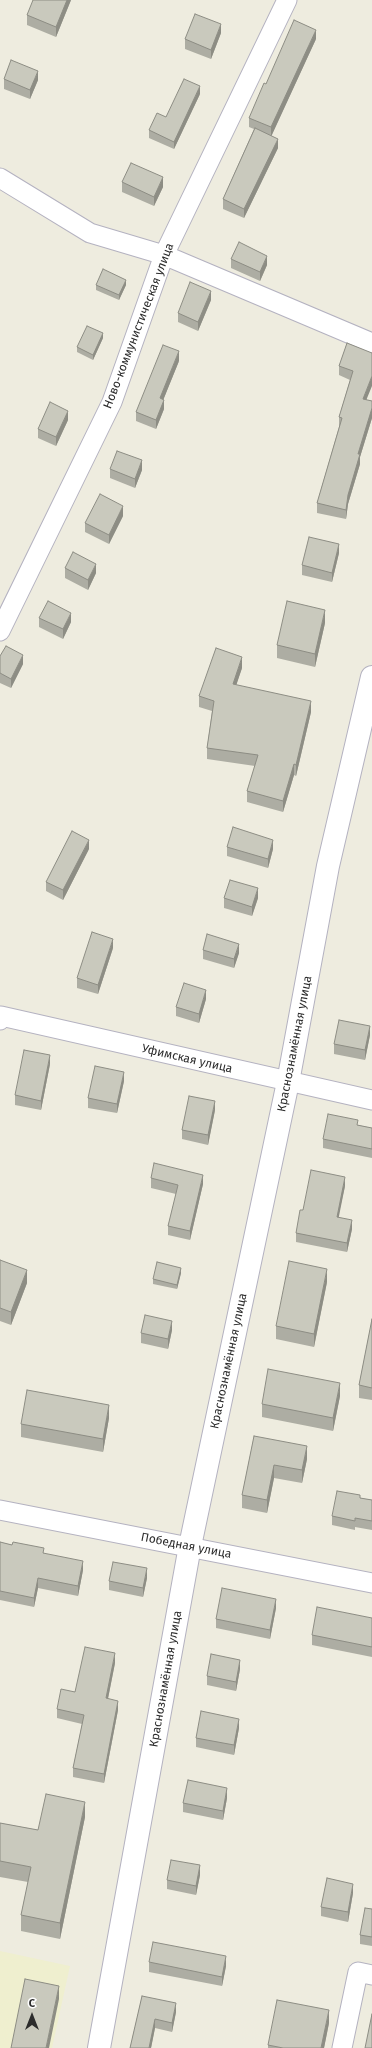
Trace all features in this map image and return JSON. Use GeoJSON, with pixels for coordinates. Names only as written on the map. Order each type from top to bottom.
{"type":"FeatureCollection","features":[{"type":"Feature","properties":{"kind":"street","name":"Ново-коммунистическая улица"},"geometry":{"type":"LineString","coordinates":[[0,631],[112,402],[164,255],[287,0]]}},
{"type":"Feature","properties":{"kind":"street"},"geometry":{"type":"LineString","coordinates":[[0,178],[90,233],[164,255],[372,343]]}},
{"type":"Feature","properties":{"kind":"street","name":"Краснознамённая улица"},"geometry":{"type":"LineString","coordinates":[[99,2048],[190,1546],[288,1082],[328,866],[372,677]]}},
{"type":"Feature","properties":{"kind":"street","name":"Уфимская улица"},"geometry":{"type":"LineString","coordinates":[[1,1018],[372,1100]]}},
{"type":"Feature","properties":{"kind":"street","name":"Победная улица"},"geometry":{"type":"LineString","coordinates":[[0,1510],[190,1546],[372,1583]]}},
{"type":"Feature","properties":{"kind":"street"},"geometry":{"type":"LineString","coordinates":[[342,2048],[358,1972],[372,1975]]}},
{"type":"Feature","properties":{"kind":"shaded area"},"geometry":{"type":"Polygon","coordinates":[[[0,1951],[70,1966],[52,2048],[0,2048],[0,1951]]]}},
{"type":"Feature","properties":{"kind":"building"},"geometry":{"type":"Polygon","coordinates":[[[33,0],[67,0],[56,27],[27,15],[33,0]]]}},
{"type":"Feature","properties":{"kind":"building"},"geometry":{"type":"Polygon","coordinates":[[[195,14],[221,24],[211,50],[185,39],[195,14]]]}},
{"type":"Feature","properties":{"kind":"building"},"geometry":{"type":"Polygon","coordinates":[[[294,20],[316,30],[271,127],[249,118],[264,83],[266,84],[294,20]]]}},
{"type":"Feature","properties":{"kind":"building"},"geometry":{"type":"Polygon","coordinates":[[[11,60],[38,71],[30,90],[4,79],[11,60]]]}},
{"type":"Feature","properties":{"kind":"building"},"geometry":{"type":"Polygon","coordinates":[[[184,79],[200,86],[174,142],[149,130],[157,113],[166,117],[184,79]]]}},
{"type":"Feature","properties":{"kind":"building"},"geometry":{"type":"Polygon","coordinates":[[[255,128],[278,139],[244,209],[223,199],[255,128]]]}},
{"type":"Feature","properties":{"kind":"building"},"geometry":{"type":"Polygon","coordinates":[[[131,163],[163,177],[154,197],[122,182],[131,163]]]}},
{"type":"Feature","properties":{"kind":"building"},"geometry":{"type":"Polygon","coordinates":[[[239,242],[267,256],[260,272],[231,259],[239,242]]]}},
{"type":"Feature","properties":{"kind":"building"},"geometry":{"type":"Polygon","coordinates":[[[103,269],[126,280],[119,295],[96,285],[103,269]]]}},
{"type":"Feature","properties":{"kind":"building"},"geometry":{"type":"Polygon","coordinates":[[[190,282],[211,291],[198,322],[178,313],[190,282]]]}},
{"type":"Feature","properties":{"kind":"building"},"geometry":{"type":"Polygon","coordinates":[[[87,326],[103,333],[93,355],[77,347],[87,326]]]}},
{"type":"Feature","properties":{"kind":"building"},"geometry":{"type":"Polygon","coordinates":[[[347,343],[372,353],[372,376],[363,399],[372,401],[372,408],[358,454],[360,454],[348,495],[346,510],[317,503],[342,418],[339,417],[353,371],[339,366],[347,343]]]}},
{"type":"Feature","properties":{"kind":"building"},"geometry":{"type":"Polygon","coordinates":[[[163,345],[179,351],[160,398],[164,400],[156,420],[136,412],[163,345]]]}},
{"type":"Feature","properties":{"kind":"building"},"geometry":{"type":"Polygon","coordinates":[[[50,402],[68,411],[56,437],[38,429],[50,402]]]}},
{"type":"Feature","properties":{"kind":"building"},"geometry":{"type":"Polygon","coordinates":[[[117,451],[142,460],[135,479],[110,469],[117,451]]]}},
{"type":"Feature","properties":{"kind":"building"},"geometry":{"type":"Polygon","coordinates":[[[100,494],[123,506],[109,535],[85,523],[100,494]]]}},
{"type":"Feature","properties":{"kind":"building"},"geometry":{"type":"Polygon","coordinates":[[[309,537],[339,544],[332,573],[302,565],[309,537]]]}},
{"type":"Feature","properties":{"kind":"building"},"geometry":{"type":"Polygon","coordinates":[[[73,552],[96,564],[88,580],[65,568],[73,552]]]}},
{"type":"Feature","properties":{"kind":"building"},"geometry":{"type":"Polygon","coordinates":[[[48,601],[71,613],[63,629],[39,618],[48,601]]]}},
{"type":"Feature","properties":{"kind":"building"},"geometry":{"type":"Polygon","coordinates":[[[287,601],[325,610],[315,654],[277,645],[287,601]]]}},
{"type":"Feature","properties":{"kind":"building"},"geometry":{"type":"Polygon","coordinates":[[[6,646],[23,655],[11,679],[0,673],[0,656],[6,646]]]}},
{"type":"Feature","properties":{"kind":"building"},"geometry":{"type":"Polygon","coordinates":[[[216,648],[242,657],[233,684],[311,701],[296,765],[294,764],[283,801],[247,791],[258,755],[207,748],[214,701],[199,696],[216,648]]]}},
{"type":"Feature","properties":{"kind":"building"},"geometry":{"type":"Polygon","coordinates":[[[233,827],[273,840],[268,859],[227,847],[233,827]]]}},
{"type":"Feature","properties":{"kind":"building"},"geometry":{"type":"Polygon","coordinates":[[[72,831],[89,840],[63,890],[46,882],[72,831]]]}},
{"type":"Feature","properties":{"kind":"building"},"geometry":{"type":"Polygon","coordinates":[[[230,880],[258,888],[252,907],[224,898],[230,880]]]}},
{"type":"Feature","properties":{"kind":"building"},"geometry":{"type":"Polygon","coordinates":[[[92,932],[113,939],[98,985],[77,978],[92,932]]]}},
{"type":"Feature","properties":{"kind":"building"},"geometry":{"type":"Polygon","coordinates":[[[207,934],[239,944],[234,959],[203,950],[207,934]]]}},
{"type":"Feature","properties":{"kind":"building"},"geometry":{"type":"Polygon","coordinates":[[[184,983],[206,990],[199,1014],[176,1007],[184,983]]]}},
{"type":"Feature","properties":{"kind":"building"},"geometry":{"type":"Polygon","coordinates":[[[339,1020],[370,1026],[365,1050],[334,1044],[339,1020]]]}},
{"type":"Feature","properties":{"kind":"building"},"geometry":{"type":"Polygon","coordinates":[[[24,1050],[50,1055],[41,1101],[15,1095],[24,1050]]]}},
{"type":"Feature","properties":{"kind":"building"},"geometry":{"type":"Polygon","coordinates":[[[95,1066],[124,1072],[117,1104],[88,1098],[95,1066]]]}},
{"type":"Feature","properties":{"kind":"building"},"geometry":{"type":"Polygon","coordinates":[[[189,1096],[215,1101],[208,1135],[182,1130],[189,1096]]]}},
{"type":"Feature","properties":{"kind":"building"},"geometry":{"type":"Polygon","coordinates":[[[328,1114],[358,1120],[357,1125],[372,1128],[372,1149],[323,1139],[328,1114]]]}},
{"type":"Feature","properties":{"kind":"building"},"geometry":{"type":"Polygon","coordinates":[[[154,1163],[203,1175],[190,1231],[168,1226],[178,1185],[151,1178],[154,1163]]]}},
{"type":"Feature","properties":{"kind":"building"},"geometry":{"type":"Polygon","coordinates":[[[311,1170],[345,1177],[337,1217],[352,1220],[347,1243],[296,1233],[300,1210],[303,1210],[311,1170]]]}},
{"type":"Feature","properties":{"kind":"building"},"geometry":{"type":"Polygon","coordinates":[[[0,1260],[27,1270],[11,1312],[0,1308],[0,1260]]]}},
{"type":"Feature","properties":{"kind":"building"},"geometry":{"type":"Polygon","coordinates":[[[289,1261],[327,1269],[314,1334],[276,1326],[289,1261]]]}},
{"type":"Feature","properties":{"kind":"building"},"geometry":{"type":"Polygon","coordinates":[[[157,1262],[181,1268],[177,1285],[153,1279],[157,1262]]]}},
{"type":"Feature","properties":{"kind":"building"},"geometry":{"type":"Polygon","coordinates":[[[145,1315],[172,1321],[168,1339],[141,1333],[145,1315]]]}},
{"type":"Feature","properties":{"kind":"building"},"geometry":{"type":"Polygon","coordinates":[[[372,1319],[372,1388],[359,1385],[372,1319]]]}},
{"type":"Feature","properties":{"kind":"building"},"geometry":{"type":"Polygon","coordinates":[[[268,1369],[340,1383],[333,1418],[262,1404],[268,1369]]]}},
{"type":"Feature","properties":{"kind":"building"},"geometry":{"type":"Polygon","coordinates":[[[27,1390],[109,1405],[103,1439],[21,1424],[27,1390]]]}},
{"type":"Feature","properties":{"kind":"building"},"geometry":{"type":"Polygon","coordinates":[[[254,1436],[307,1446],[302,1470],[274,1465],[267,1500],[242,1495],[254,1436]]]}},
{"type":"Feature","properties":{"kind":"building"},"geometry":{"type":"Polygon","coordinates":[[[337,1491],[360,1495],[360,1498],[372,1500],[372,1521],[355,1518],[355,1521],[332,1516],[337,1491]]]}},
{"type":"Feature","properties":{"kind":"building"},"geometry":{"type":"Polygon","coordinates":[[[0,1542],[12,1545],[13,1542],[44,1548],[43,1553],[83,1561],[78,1586],[38,1578],[34,1598],[0,1591],[0,1542]]]}},
{"type":"Feature","properties":{"kind":"building"},"geometry":{"type":"Polygon","coordinates":[[[113,1562],[147,1568],[143,1588],[109,1581],[113,1562]]]}},
{"type":"Feature","properties":{"kind":"building"},"geometry":{"type":"Polygon","coordinates":[[[222,1588],[276,1599],[270,1630],[216,1619],[222,1588]]]}},
{"type":"Feature","properties":{"kind":"building"},"geometry":{"type":"Polygon","coordinates":[[[317,1607],[372,1618],[372,1647],[312,1635],[317,1607]]]}},
{"type":"Feature","properties":{"kind":"building"},"geometry":{"type":"Polygon","coordinates":[[[85,1647],[115,1653],[106,1698],[118,1701],[104,1774],[73,1768],[84,1715],[57,1709],[61,1689],[75,1692],[85,1647]]]}},
{"type":"Feature","properties":{"kind":"building"},"geometry":{"type":"Polygon","coordinates":[[[211,1654],[240,1660],[236,1682],[207,1676],[211,1654]]]}},
{"type":"Feature","properties":{"kind":"building"},"geometry":{"type":"Polygon","coordinates":[[[201,1711],[239,1719],[234,1745],[196,1738],[201,1711]]]}},
{"type":"Feature","properties":{"kind":"building"},"geometry":{"type":"Polygon","coordinates":[[[188,1780],[227,1788],[223,1811],[183,1803],[188,1780]]]}},
{"type":"Feature","properties":{"kind":"building"},"geometry":{"type":"Polygon","coordinates":[[[46,1794],[85,1802],[60,1923],[21,1915],[31,1867],[0,1861],[0,1823],[38,1830],[46,1794]]]}},
{"type":"Feature","properties":{"kind":"building"},"geometry":{"type":"Polygon","coordinates":[[[171,1860],[200,1865],[196,1886],[167,1880],[171,1860]]]}},
{"type":"Feature","properties":{"kind":"building"},"geometry":{"type":"Polygon","coordinates":[[[327,1878],[353,1884],[348,1912],[321,1907],[327,1878]]]}},
{"type":"Feature","properties":{"kind":"building"},"geometry":{"type":"Polygon","coordinates":[[[365,1908],[372,1909],[372,1937],[360,1935],[365,1908]]]}},
{"type":"Feature","properties":{"kind":"building"},"geometry":{"type":"Polygon","coordinates":[[[153,1942],[226,1956],[222,1977],[149,1962],[153,1942]]]}},
{"type":"Feature","properties":{"kind":"building"},"geometry":{"type":"Polygon","coordinates":[[[25,1979],[59,1986],[46,2048],[11,2048],[25,1979]]]}},
{"type":"Feature","properties":{"kind":"building"},"geometry":{"type":"Polygon","coordinates":[[[142,1996],[176,2003],[172,2023],[155,2019],[149,2048],[130,2048],[142,1996]]]}},
{"type":"Feature","properties":{"kind":"building"},"geometry":{"type":"Polygon","coordinates":[[[277,2000],[329,2010],[321,2048],[283,2048],[268,2045],[277,2000]]]}},
{"type":"Feature","properties":{"kind":"building"},"geometry":{"type":"Polygon","coordinates":[[[372,2014],[372,2048],[365,2048],[372,2014]]]}}]}
